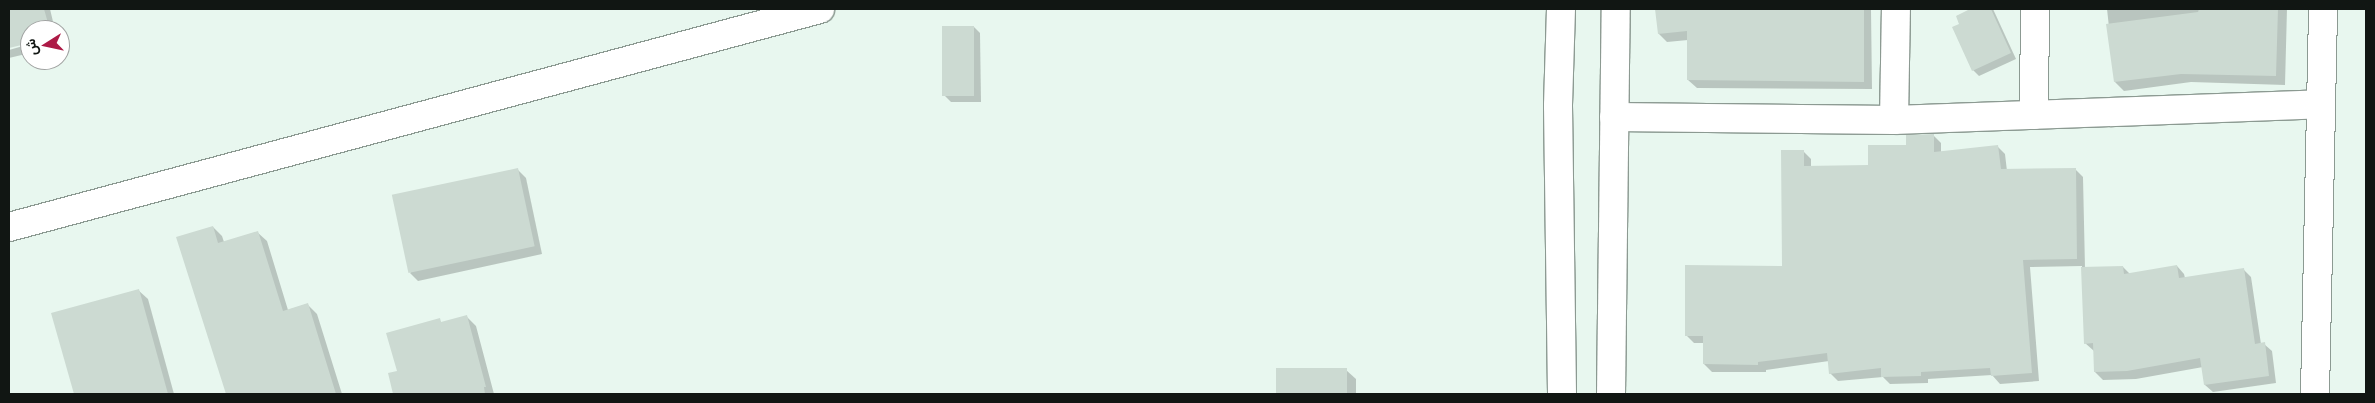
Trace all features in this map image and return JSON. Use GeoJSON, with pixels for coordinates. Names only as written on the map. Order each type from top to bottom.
{"type":"FeatureCollection","features":[{"type":"Feature","properties":{"kind":"street"},"geometry":{"type":"LineString","coordinates":[[9,227],[820,9]]}},
{"type":"Feature","properties":{"kind":"street"},"geometry":{"type":"LineString","coordinates":[[1561,9],[1558,106],[1562,394]]}},
{"type":"Feature","properties":{"kind":"street"},"geometry":{"type":"LineString","coordinates":[[1611,394],[1616,9]]}},
{"type":"Feature","properties":{"kind":"street"},"geometry":{"type":"LineString","coordinates":[[1894,120],[1896,9]]}},
{"type":"Feature","properties":{"kind":"street"},"geometry":{"type":"LineString","coordinates":[[2034,115],[2035,9]]}},
{"type":"Feature","properties":{"kind":"street"},"geometry":{"type":"LineString","coordinates":[[2315,394],[2323,9]]}},
{"type":"Feature","properties":{"kind":"street"},"geometry":{"type":"LineString","coordinates":[[1614,117],[1894,120],[2321,104]]}},
{"type":"Feature","properties":{"kind":"building"},"geometry":{"type":"Polygon","coordinates":[[[9,9],[44,9],[47,20],[20,20],[20,45],[9,48],[9,9]]]}},
{"type":"Feature","properties":{"kind":"building"},"geometry":{"type":"Polygon","coordinates":[[[1655,9],[1864,9],[1864,82],[1687,80],[1687,31],[1658,34],[1655,9]]]}},
{"type":"Feature","properties":{"kind":"building"},"geometry":{"type":"Polygon","coordinates":[[[1970,9],[1991,9],[2011,53],[1972,71],[1952,27],[1959,24],[1956,16],[1970,9]]]}},
{"type":"Feature","properties":{"kind":"building"},"geometry":{"type":"Polygon","coordinates":[[[2199,9],[2278,9],[2276,76],[2181,74],[2114,82],[2106,24],[2198,12],[2199,9]]]}},
{"type":"Feature","properties":{"kind":"building"},"geometry":{"type":"Polygon","coordinates":[[[942,26],[974,26],[974,96],[942,96],[942,26]]]}},
{"type":"Feature","properties":{"kind":"building"},"geometry":{"type":"Polygon","coordinates":[[[1934,134],[1934,152],[1998,145],[2001,169],[2076,168],[2077,259],[2023,260],[2032,373],[1991,376],[1990,368],[1921,372],[1921,376],[1881,377],[1881,368],[1829,374],[1827,353],[1758,362],[1758,365],[1703,364],[1703,336],[1685,336],[1685,265],[1782,266],[1781,150],[1804,150],[1804,166],[1868,165],[1868,145],[1906,145],[1906,135],[1934,134]]]}},
{"type":"Feature","properties":{"kind":"building"},"geometry":{"type":"Polygon","coordinates":[[[518,168],[535,246],[408,273],[392,195],[518,168]]]}},
{"type":"Feature","properties":{"kind":"building"},"geometry":{"type":"Polygon","coordinates":[[[213,226],[218,243],[258,231],[283,311],[308,303],[336,394],[226,394],[176,237],[213,226]]]}},
{"type":"Feature","properties":{"kind":"building"},"geometry":{"type":"Polygon","coordinates":[[[2177,265],[2179,278],[2244,268],[2255,344],[2265,342],[2269,376],[2204,385],[2200,358],[2127,371],[2094,372],[2093,343],[2084,344],[2081,267],[2123,266],[2124,274],[2177,265]]]}},
{"type":"Feature","properties":{"kind":"building"},"geometry":{"type":"Polygon","coordinates":[[[139,289],[168,394],[74,394],[51,313],[139,289]]]}},
{"type":"Feature","properties":{"kind":"building"},"geometry":{"type":"Polygon","coordinates":[[[467,315],[486,387],[484,387],[485,394],[393,394],[388,373],[397,371],[386,333],[440,318],[441,322],[467,315]]]}},
{"type":"Feature","properties":{"kind":"building"},"geometry":{"type":"Polygon","coordinates":[[[1276,368],[1347,368],[1347,394],[1276,394],[1276,368]]]}}]}
